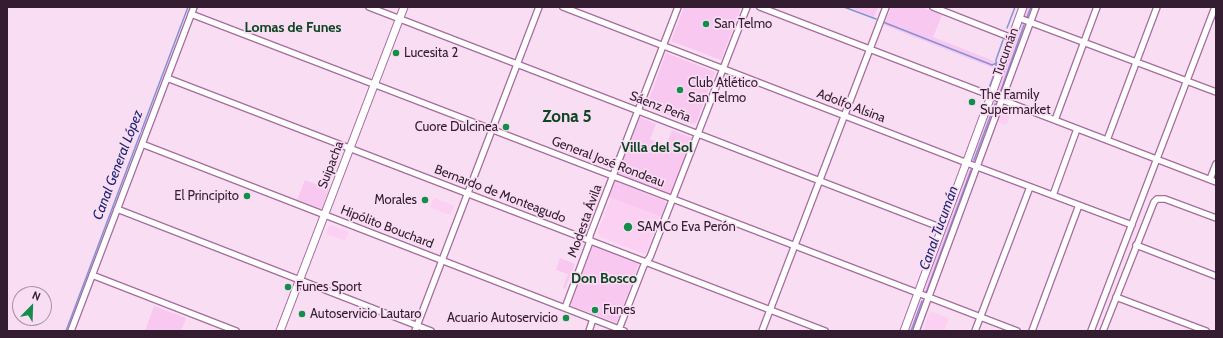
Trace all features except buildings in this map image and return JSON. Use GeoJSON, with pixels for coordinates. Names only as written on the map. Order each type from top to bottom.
{"type":"FeatureCollection","features":[{"type":"Feature","properties":{"kind":"main road","name":"Suipacha"},"geometry":{"type":"LineString","coordinates":[[280,331],[404,7]]}},
{"type":"Feature","properties":{"kind":"main road","name":"Tucumán"},"geometry":{"type":"LineString","coordinates":[[904,331],[967,163],[1023,7]]}},
{"type":"Feature","properties":{"kind":"street"},"geometry":{"type":"LineString","coordinates":[[71,331],[194,7]]}},
{"type":"Feature","properties":{"kind":"street","name":"Sáenz Peña"},"geometry":{"type":"LineString","coordinates":[[369,7],[942,228]]}},
{"type":"Feature","properties":{"kind":"street"},"geometry":{"type":"LineString","coordinates":[[416,328],[539,7]]}},
{"type":"Feature","properties":{"kind":"street","name":"Adolfo Alsina"},"geometry":{"type":"LineString","coordinates":[[563,7],[977,167],[1132,225]]}},
{"type":"Feature","properties":{"kind":"street","name":"Modesta Ávila"},"geometry":{"type":"LineString","coordinates":[[565,308],[590,235],[678,7]]}},
{"type":"Feature","properties":{"kind":"street"},"geometry":{"type":"LineString","coordinates":[[622,330],[644,265],[650,257],[747,7]]}},
{"type":"Feature","properties":{"kind":"street"},"geometry":{"type":"LineString","coordinates":[[760,7],[1213,181],[1216,164]]}},
{"type":"Feature","properties":{"kind":"street"},"geometry":{"type":"LineString","coordinates":[[762,331],[886,7]]}},
{"type":"Feature","properties":{"kind":"street"},"geometry":{"type":"LineString","coordinates":[[933,7],[1012,38]]}},
{"type":"Feature","properties":{"kind":"street","name":"Tucumán"},"geometry":{"type":"LineString","coordinates":[[916,331],[1036,7]]}},
{"type":"Feature","properties":{"kind":"street"},"geometry":{"type":"LineString","coordinates":[[1055,120],[1097,7]]}},
{"type":"Feature","properties":{"kind":"street"},"geometry":{"type":"LineString","coordinates":[[1106,140],[1157,7]]}},
{"type":"Feature","properties":{"kind":"street"},"geometry":{"type":"LineString","coordinates":[[1091,331],[1215,7]]}},
{"type":"Feature","properties":{"kind":"street","name":"General José Rondeau"},"geometry":{"type":"LineString","coordinates":[[191,14],[1017,331]]}},
{"type":"Feature","properties":{"kind":"street"},"geometry":{"type":"LineString","coordinates":[[1019,18],[1216,92]]}},
{"type":"Feature","properties":{"kind":"street","name":"Bernardo de Monteagudo"},"geometry":{"type":"LineString","coordinates":[[167,78],[825,331]]}},
{"type":"Feature","properties":{"kind":"street"},"geometry":{"type":"LineString","coordinates":[[1053,195],[1077,129]]}},
{"type":"Feature","properties":{"kind":"street","name":"Hipólito Bouchard"},"geometry":{"type":"LineString","coordinates":[[142,144],[622,330]]}},
{"type":"Feature","properties":{"kind":"street"},"geometry":{"type":"LineString","coordinates":[[975,331],[1030,187]]}},
{"type":"Feature","properties":{"kind":"street"},"geometry":{"type":"LineString","coordinates":[[1103,331],[1151,205],[1158,199],[1165,199],[1216,218]]}},
{"type":"Feature","properties":{"kind":"street"},"geometry":{"type":"LineString","coordinates":[[1032,331],[1079,205]]}},
{"type":"Feature","properties":{"kind":"street"},"geometry":{"type":"LineString","coordinates":[[117,209],[299,280],[416,328],[431,331]]}},
{"type":"Feature","properties":{"kind":"street"},"geometry":{"type":"LineString","coordinates":[[1136,245],[1216,276]]}},
{"type":"Feature","properties":{"kind":"street"},"geometry":{"type":"LineString","coordinates":[[92,275],[236,331]]}},
{"type":"Feature","properties":{"kind":"street"},"geometry":{"type":"LineString","coordinates":[[1116,296],[1206,331]]}},
{"type":"Feature","properties":{"kind":"street"},"geometry":{"type":"LineString","coordinates":[[589,331],[593,319]]}},
{"type":"Feature","properties":{"kind":"shaded area","name":"Club Atlético San Telmo"},"geometry":{"type":"Polygon","coordinates":[[[684,7],[741,7],[721,60],[671,41],[684,7]]]}},
{"type":"Feature","properties":{"kind":"shaded area"},"geometry":{"type":"Polygon","coordinates":[[[849,7],[878,7],[874,17],[849,7]]]}},
{"type":"Feature","properties":{"kind":"shaded area"},"geometry":{"type":"Polygon","coordinates":[[[891,7],[921,7],[942,15],[933,37],[994,61],[993,68],[884,25],[891,7]]]}},
{"type":"Feature","properties":{"kind":"shaded area"},"geometry":{"type":"Polygon","coordinates":[[[1025,7],[1034,7],[1030,19],[1025,19],[1023,16],[1025,7]]]}},
{"type":"Feature","properties":{"kind":"shaded area"},"geometry":{"type":"Polygon","coordinates":[[[1020,24],[1026,24],[1027,27],[1000,97],[995,95],[1018,28],[1020,24]]]}},
{"type":"Feature","properties":{"kind":"shaded area","name":"Club Atlético San Telmo"},"geometry":{"type":"Polygon","coordinates":[[[666,53],[715,72],[696,123],[692,124],[648,108],[647,105],[666,53]]]}},
{"type":"Feature","properties":{"kind":"shaded area"},"geometry":{"type":"Polygon","coordinates":[[[992,103],[997,103],[998,106],[976,163],[972,163],[971,159],[992,103]]]}},
{"type":"Feature","properties":{"kind":"shaded area"},"geometry":{"type":"Polygon","coordinates":[[[1003,110],[1011,113],[1006,125],[998,122],[1003,110]]]}},
{"type":"Feature","properties":{"kind":"shaded area"},"geometry":{"type":"Polygon","coordinates":[[[640,117],[656,124],[650,139],[666,145],[672,130],[692,138],[671,195],[617,173],[640,117]]]}},
{"type":"Feature","properties":{"kind":"shaded area"},"geometry":{"type":"Polygon","coordinates":[[[590,150],[615,160],[611,169],[587,159],[590,150]]]}},
{"type":"Feature","properties":{"kind":"shaded area"},"geometry":{"type":"Polygon","coordinates":[[[971,167],[974,169],[929,292],[926,295],[922,292],[924,282],[942,240],[967,170],[971,167]]]}},
{"type":"Feature","properties":{"kind":"shaded area"},"geometry":{"type":"Polygon","coordinates":[[[305,180],[329,189],[322,209],[297,200],[305,180]]]}},
{"type":"Feature","properties":{"kind":"shaded area"},"geometry":{"type":"Polygon","coordinates":[[[614,181],[665,201],[666,203],[661,217],[608,197],[614,181]]]}},
{"type":"Feature","properties":{"kind":"shaded area"},"geometry":{"type":"Polygon","coordinates":[[[434,198],[454,206],[450,215],[430,207],[434,198]]]}},
{"type":"Feature","properties":{"kind":"shaded area","name":"SAMCo Eva Perón"},"geometry":{"type":"Polygon","coordinates":[[[611,198],[659,217],[646,253],[644,254],[601,237],[598,232],[611,198]]]}},
{"type":"Feature","properties":{"kind":"shaded area"},"geometry":{"type":"Polygon","coordinates":[[[330,225],[349,232],[345,241],[326,234],[330,225]]]}},
{"type":"Feature","properties":{"kind":"shaded area"},"geometry":{"type":"Polygon","coordinates":[[[593,245],[638,262],[639,264],[617,322],[572,306],[571,304],[593,245]]]}},
{"type":"Feature","properties":{"kind":"shaded area"},"geometry":{"type":"Polygon","coordinates":[[[560,258],[575,264],[565,289],[563,288],[568,274],[556,270],[560,258]]]}},
{"type":"Feature","properties":{"kind":"shaded area"},"geometry":{"type":"Polygon","coordinates":[[[918,301],[924,301],[924,303],[914,331],[907,331],[918,301]]]}},
{"type":"Feature","properties":{"kind":"shaded area"},"geometry":{"type":"Polygon","coordinates":[[[154,306],[186,318],[181,331],[145,331],[154,306]]]}},
{"type":"Feature","properties":{"kind":"shaded area"},"geometry":{"type":"Polygon","coordinates":[[[930,311],[949,318],[944,331],[923,331],[930,311]]]}},
{"type":"Feature","properties":{"kind":"waterway","name":"Canal General López"},"geometry":{"type":"LineString","coordinates":[[66,331],[188,7]]}},
{"type":"Feature","properties":{"kind":"waterway"},"geometry":{"type":"LineString","coordinates":[[667,43],[681,7]]}},
{"type":"Feature","properties":{"kind":"waterway"},"geometry":{"type":"LineString","coordinates":[[844,7],[876,19]]}},
{"type":"Feature","properties":{"kind":"waterway","name":"Canal Tucumán"},"geometry":{"type":"LineString","coordinates":[[1007,28],[1015,7]]}},
{"type":"Feature","properties":{"kind":"waterway","name":"Canal Tucumán"},"geometry":{"type":"LineString","coordinates":[[1027,17],[1031,7]]}},
{"type":"Feature","properties":{"kind":"waterway"},"geometry":{"type":"LineString","coordinates":[[883,22],[992,65],[997,63]]}},
{"type":"Feature","properties":{"kind":"waterway","name":"Canal Tucumán"},"geometry":{"type":"LineString","coordinates":[[999,96],[1024,25]]}},
{"type":"Feature","properties":{"kind":"waterway","name":"Canal Tucumán"},"geometry":{"type":"LineString","coordinates":[[989,88],[996,69],[996,60],[1003,40]]}},
{"type":"Feature","properties":{"kind":"waterway","name":"Canal Tucumán"},"geometry":{"type":"LineString","coordinates":[[974,160],[995,104]]}},
{"type":"Feature","properties":{"kind":"waterway","name":"Canal Tucumán"},"geometry":{"type":"LineString","coordinates":[[926,293],[971,170]]}},
{"type":"Feature","properties":{"kind":"waterway","name":"Canal Tucumán"},"geometry":{"type":"LineString","coordinates":[[911,331],[922,301]]}},
{"type":"Feature","properties":{"kind":"place","name":"San Telmo"},"geometry":{"type":"Point","coordinates":[706,24]}},
{"type":"Feature","properties":{"kind":"place","name":"Lucesita 2"},"geometry":{"type":"Point","coordinates":[396,53]}},
{"type":"Feature","properties":{"kind":"place","name":"Club Atlético San Telmo"},"geometry":{"type":"Point","coordinates":[680,90]}},
{"type":"Feature","properties":{"kind":"place","name":"The Family Supermarket"},"geometry":{"type":"Point","coordinates":[972,102]}},
{"type":"Feature","properties":{"kind":"place","name":"Cuore Dulcinea"},"geometry":{"type":"Point","coordinates":[506,127]}},
{"type":"Feature","properties":{"kind":"place","name":"El Principito"},"geometry":{"type":"Point","coordinates":[247,196]}},
{"type":"Feature","properties":{"kind":"place","name":"Morales"},"geometry":{"type":"Point","coordinates":[425,200]}},
{"type":"Feature","properties":{"kind":"place","name":"SAMCo Eva Perón"},"geometry":{"type":"Point","coordinates":[628,227]}},
{"type":"Feature","properties":{"kind":"place","name":"Funes Sport"},"geometry":{"type":"Point","coordinates":[288,287]}},
{"type":"Feature","properties":{"kind":"place","name":"Funes"},"geometry":{"type":"Point","coordinates":[595,310]}},
{"type":"Feature","properties":{"kind":"place","name":"Autoservicio Lautaro"},"geometry":{"type":"Point","coordinates":[302,314]}},
{"type":"Feature","properties":{"kind":"place","name":"Acuario Autoservicio"},"geometry":{"type":"Point","coordinates":[566,318]}},
{"type":"Feature","properties":{"kind":"district","name":"Lomas de Funes"},"geometry":{"type":"Point","coordinates":[293,28]}},
{"type":"Feature","properties":{"kind":"district","name":"Zona 5"},"geometry":{"type":"Point","coordinates":[567,117]}},
{"type":"Feature","properties":{"kind":"district","name":"Villa del Sol"},"geometry":{"type":"Point","coordinates":[657,148]}},
{"type":"Feature","properties":{"kind":"district","name":"Don Bosco"},"geometry":{"type":"Point","coordinates":[604,279]}}]}
